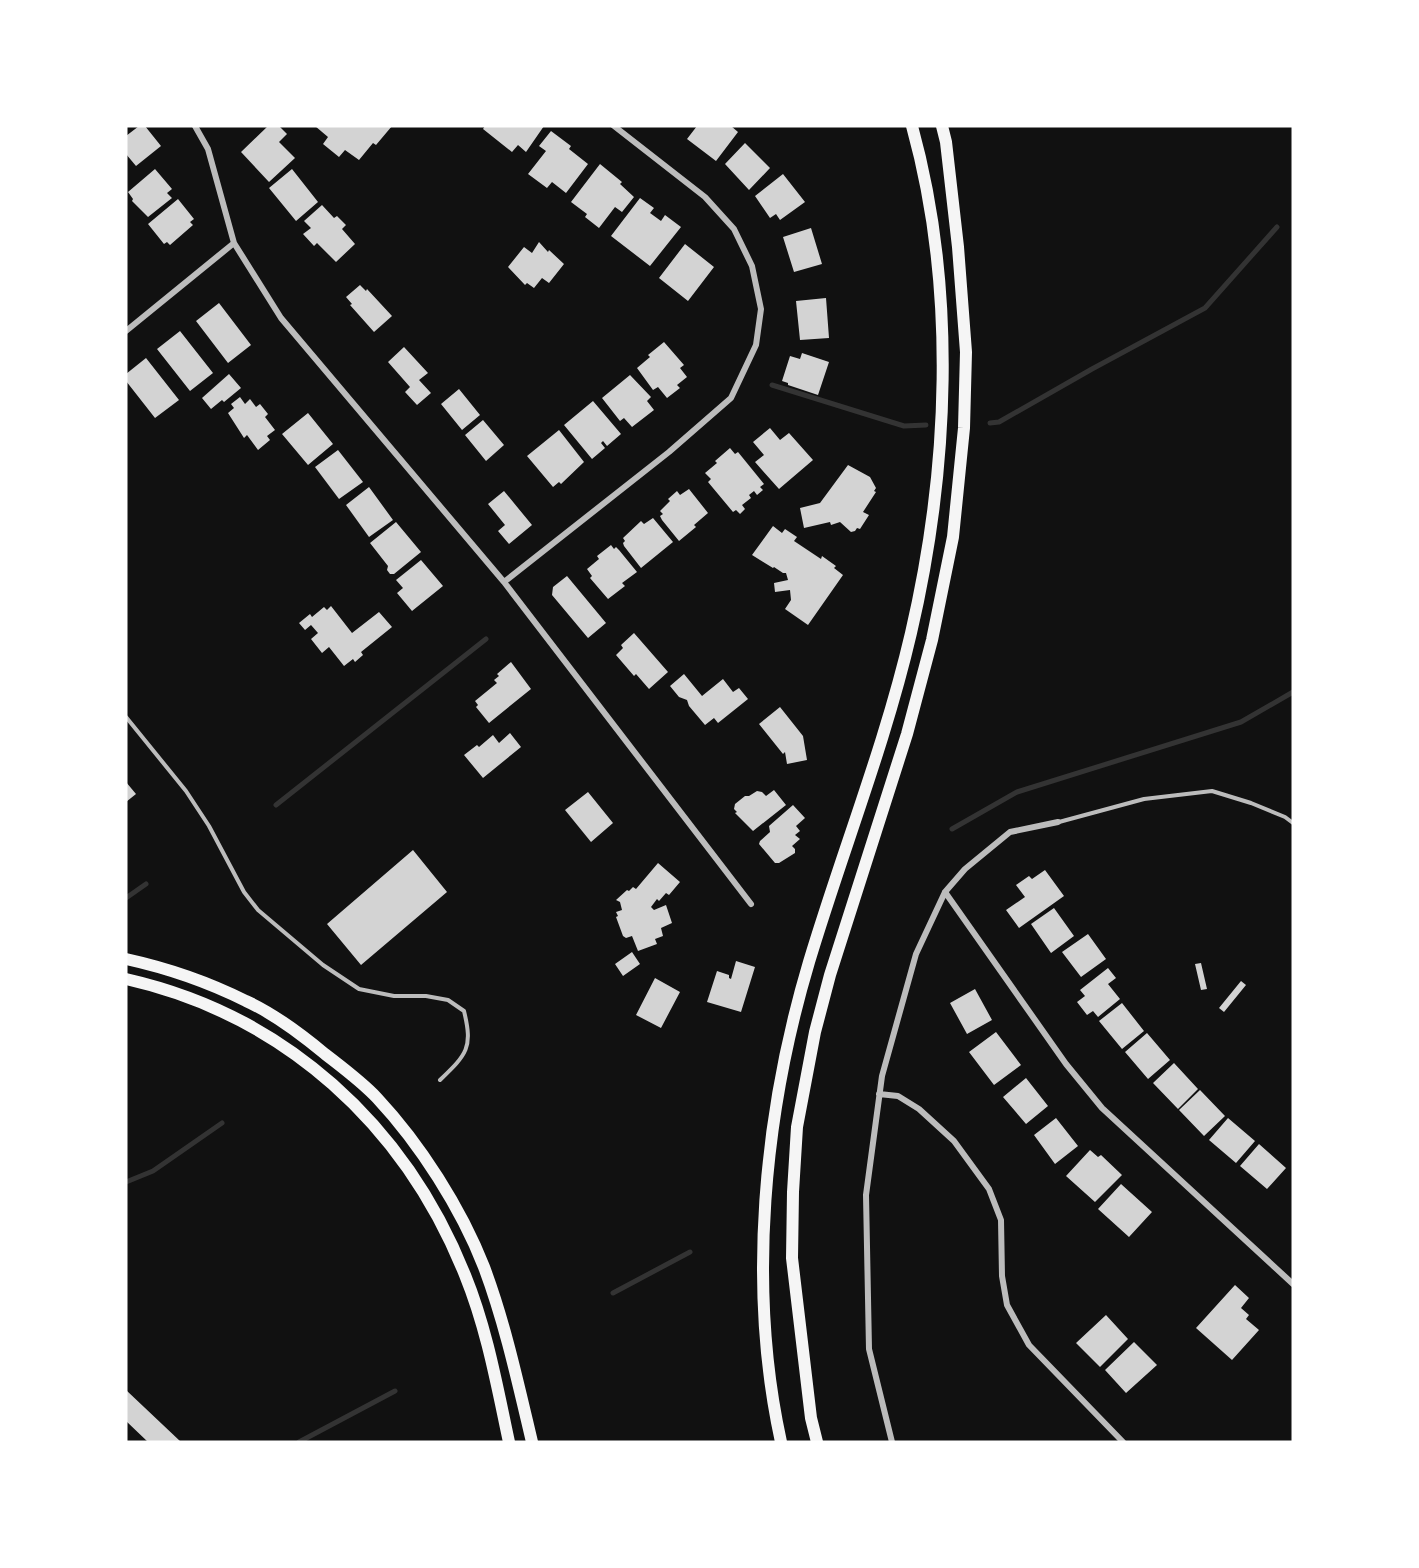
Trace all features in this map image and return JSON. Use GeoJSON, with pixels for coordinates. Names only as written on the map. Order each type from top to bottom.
{"type":"FeatureCollection","features":[{"type":"Feature","properties":{"kind":"main road"},"geometry":{"type":"LineString","coordinates":[[781,1442],[766,1340],[764,1262],[766,1195],[773,1124],[808,964],[885,726],[910,634],[930,533],[942,426],[942,352],[936,247],[919,149],[912,126]]}},
{"type":"Feature","properties":{"kind":"main road"},"geometry":{"type":"LineString","coordinates":[[817,1442],[811,1418],[792,1258],[797,1126],[814,1032],[907,734],[932,640],[953,537],[964,428],[966,352],[961,282],[946,142],[942,126]]}},
{"type":"Feature","properties":{"kind":"main road"},"geometry":{"type":"LineString","coordinates":[[126,959],[170,970],[207,984],[247,1001],[284,1022],[376,1097],[405,1131],[461,1217],[484,1266],[504,1330],[532,1442]]}},
{"type":"Feature","properties":{"kind":"main road"},"geometry":{"type":"LineString","coordinates":[[126,979],[200,1003],[275,1040],[303,1059],[331,1083],[392,1145],[444,1228],[465,1276],[486,1339],[510,1442]]}},
{"type":"Feature","properties":{"kind":"street"},"geometry":{"type":"LineString","coordinates":[[195,126],[208,149],[234,243],[281,318],[504,582],[752,904]]}},
{"type":"Feature","properties":{"kind":"street"},"geometry":{"type":"LineString","coordinates":[[504,582],[669,453],[731,398],[756,345],[761,309],[752,266],[734,229],[705,197],[614,126]]}},
{"type":"Feature","properties":{"kind":"street"},"geometry":{"type":"LineString","coordinates":[[126,331],[234,243]]}},
{"type":"Feature","properties":{"kind":"street"},"geometry":{"type":"LineString","coordinates":[[892,1442],[869,1349],[866,1195],[882,1076],[916,954],[945,892],[965,869],[1010,832],[1058,822]]}},
{"type":"Feature","properties":{"kind":"street"},"geometry":{"type":"LineString","coordinates":[[945,892],[1066,1064],[1102,1108],[1293,1284]]}},
{"type":"Feature","properties":{"kind":"street"},"geometry":{"type":"LineString","coordinates":[[879,1094],[898,1096],[919,1109],[954,1141],[989,1190],[1001,1220],[1002,1276],[1007,1305],[1029,1345],[1124,1442]]}},
{"type":"Feature","properties":{"kind":"lane"},"geometry":{"type":"LineString","coordinates":[[126,717],[186,791],[209,825],[244,892],[258,910],[323,965],[359,989],[394,996],[426,996],[448,1000],[464,1011],[469,1033],[467,1049],[440,1080]]}},
{"type":"Feature","properties":{"kind":"lane"},"geometry":{"type":"LineString","coordinates":[[1058,822],[1144,799],[1212,791],[1251,803],[1285,817],[1293,823]]}},
{"type":"Feature","properties":{"kind":"building"},"geometry":{"type":"Polygon","coordinates":[[[139,126],[145,126],[161,146],[136,166],[126,154],[126,136],[139,126]]]}},
{"type":"Feature","properties":{"kind":"building"},"geometry":{"type":"Polygon","coordinates":[[[268,126],[279,126],[287,134],[279,142],[295,158],[269,182],[241,152],[268,126]]]}},
{"type":"Feature","properties":{"kind":"building"},"geometry":{"type":"Polygon","coordinates":[[[315,126],[392,126],[359,160],[345,150],[339,157],[323,144],[328,137],[315,126]]]}},
{"type":"Feature","properties":{"kind":"building"},"geometry":{"type":"Polygon","coordinates":[[[485,126],[544,126],[526,152],[518,145],[512,152],[483,129],[485,126]]]}},
{"type":"Feature","properties":{"kind":"building"},"geometry":{"type":"Polygon","coordinates":[[[697,126],[731,126],[738,132],[716,161],[687,139],[697,126]]]}},
{"type":"Feature","properties":{"kind":"building"},"geometry":{"type":"Polygon","coordinates":[[[551,131],[571,146],[569,149],[588,164],[566,193],[552,182],[547,188],[528,174],[546,151],[539,146],[551,131]]]}},
{"type":"Feature","properties":{"kind":"building"},"geometry":{"type":"Polygon","coordinates":[[[745,143],[770,168],[749,190],[725,164],[745,143]]]}},
{"type":"Feature","properties":{"kind":"building"},"geometry":{"type":"Polygon","coordinates":[[[600,164],[622,182],[620,184],[634,197],[622,212],[615,207],[599,228],[585,217],[587,214],[571,202],[600,164]]]}},
{"type":"Feature","properties":{"kind":"building"},"geometry":{"type":"Polygon","coordinates":[[[155,169],[172,189],[167,193],[172,198],[148,217],[132,201],[128,192],[155,169]]]}},
{"type":"Feature","properties":{"kind":"building"},"geometry":{"type":"Polygon","coordinates":[[[292,169],[318,202],[296,221],[269,188],[292,169]]]}},
{"type":"Feature","properties":{"kind":"building"},"geometry":{"type":"Polygon","coordinates":[[[783,174],[805,202],[780,220],[776,214],[770,218],[755,196],[783,174]]]}},
{"type":"Feature","properties":{"kind":"building"},"geometry":{"type":"Polygon","coordinates":[[[640,198],[654,208],[650,213],[661,221],[665,215],[681,227],[650,266],[611,236],[640,198]]]}},
{"type":"Feature","properties":{"kind":"building"},"geometry":{"type":"Polygon","coordinates":[[[178,199],[194,219],[190,222],[193,225],[170,245],[167,242],[164,244],[148,224],[178,199]]]}},
{"type":"Feature","properties":{"kind":"building"},"geometry":{"type":"Polygon","coordinates":[[[322,205],[334,218],[337,216],[346,225],[342,229],[355,244],[336,262],[317,243],[314,246],[303,234],[311,228],[304,221],[322,205]]]}},
{"type":"Feature","properties":{"kind":"building"},"geometry":{"type":"Polygon","coordinates":[[[811,228],[822,264],[794,272],[783,237],[811,228]]]}},
{"type":"Feature","properties":{"kind":"building"},"geometry":{"type":"Polygon","coordinates":[[[539,242],[564,264],[549,283],[542,278],[534,288],[527,283],[525,285],[508,267],[524,247],[532,253],[539,242]]]}},
{"type":"Feature","properties":{"kind":"building"},"geometry":{"type":"Polygon","coordinates":[[[685,244],[714,267],[688,301],[659,278],[685,244]]]}},
{"type":"Feature","properties":{"kind":"building"},"geometry":{"type":"Polygon","coordinates":[[[360,285],[366,291],[367,289],[392,316],[374,332],[350,305],[352,304],[346,297],[360,285]]]}},
{"type":"Feature","properties":{"kind":"building"},"geometry":{"type":"Polygon","coordinates":[[[826,298],[829,338],[800,340],[796,301],[826,298]]]}},
{"type":"Feature","properties":{"kind":"building"},"geometry":{"type":"Polygon","coordinates":[[[219,303],[251,345],[228,363],[196,321],[219,303]]]}},
{"type":"Feature","properties":{"kind":"building"},"geometry":{"type":"Polygon","coordinates":[[[180,331],[213,373],[190,391],[157,349],[180,331]]]}},
{"type":"Feature","properties":{"kind":"building"},"geometry":{"type":"Polygon","coordinates":[[[664,342],[684,365],[680,368],[687,377],[677,385],[680,388],[667,398],[658,387],[653,390],[637,368],[664,342]]]}},
{"type":"Feature","properties":{"kind":"building"},"geometry":{"type":"Polygon","coordinates":[[[404,347],[428,373],[419,380],[431,393],[417,405],[405,392],[410,387],[388,362],[404,347]]]}},
{"type":"Feature","properties":{"kind":"building"},"geometry":{"type":"Polygon","coordinates":[[[802,353],[829,362],[818,395],[782,381],[790,356],[800,359],[802,353]]]}},
{"type":"Feature","properties":{"kind":"building"},"geometry":{"type":"Polygon","coordinates":[[[146,358],[179,400],[155,418],[126,381],[126,374],[146,358]]]}},
{"type":"Feature","properties":{"kind":"building"},"geometry":{"type":"Polygon","coordinates":[[[229,374],[241,388],[211,409],[202,398],[229,374]]]}},
{"type":"Feature","properties":{"kind":"building"},"geometry":{"type":"Polygon","coordinates":[[[630,375],[651,397],[647,401],[654,410],[632,427],[624,418],[620,421],[602,398],[630,375]]]}},
{"type":"Feature","properties":{"kind":"building"},"geometry":{"type":"Polygon","coordinates":[[[459,389],[480,415],[462,430],[441,404],[459,389]]]}},
{"type":"Feature","properties":{"kind":"building"},"geometry":{"type":"Polygon","coordinates":[[[240,397],[245,404],[250,399],[256,407],[260,404],[268,414],[265,417],[275,430],[267,436],[270,440],[258,450],[247,435],[244,438],[228,413],[234,408],[231,404],[240,397]]]}},
{"type":"Feature","properties":{"kind":"building"},"geometry":{"type":"Polygon","coordinates":[[[593,401],[621,434],[607,446],[603,441],[601,443],[605,448],[592,459],[564,425],[593,401]]]}},
{"type":"Feature","properties":{"kind":"building"},"geometry":{"type":"Polygon","coordinates":[[[308,413],[333,444],[308,465],[282,434],[308,413]]]}},
{"type":"Feature","properties":{"kind":"building"},"geometry":{"type":"Polygon","coordinates":[[[483,420],[504,445],[486,461],[465,435],[483,420]]]}},
{"type":"Feature","properties":{"kind":"building"},"geometry":{"type":"Polygon","coordinates":[[[770,428],[780,440],[789,433],[813,460],[779,489],[755,462],[764,455],[753,442],[770,428]]]}},
{"type":"Feature","properties":{"kind":"building"},"geometry":{"type":"Polygon","coordinates":[[[559,430],[584,462],[561,484],[559,482],[553,487],[527,456],[559,430]]]}},
{"type":"Feature","properties":{"kind":"building"},"geometry":{"type":"Polygon","coordinates":[[[730,448],[735,454],[738,452],[764,484],[760,487],[763,490],[757,495],[754,491],[749,495],[751,498],[742,505],[745,509],[740,514],[736,510],[733,512],[708,482],[711,479],[705,473],[730,448]]]}},
{"type":"Feature","properties":{"kind":"building"},"geometry":{"type":"Polygon","coordinates":[[[338,450],[363,482],[339,499],[315,467],[338,450]]]}},
{"type":"Feature","properties":{"kind":"building"},"geometry":{"type":"Polygon","coordinates":[[[848,465],[870,477],[876,488],[874,491],[876,492],[863,512],[869,515],[860,529],[857,528],[851,532],[840,522],[804,528],[800,508],[820,503],[848,465]]]}},
{"type":"Feature","properties":{"kind":"building"},"geometry":{"type":"Polygon","coordinates":[[[369,487],[393,520],[369,537],[346,505],[369,487]]]}},
{"type":"Feature","properties":{"kind":"building"},"geometry":{"type":"Polygon","coordinates":[[[689,489],[708,513],[679,541],[662,520],[660,516],[663,514],[660,511],[677,491],[680,495],[689,489]]]}},
{"type":"Feature","properties":{"kind":"building"},"geometry":{"type":"Polygon","coordinates":[[[504,491],[532,525],[509,544],[498,531],[505,525],[488,504],[504,491]]]}},
{"type":"Feature","properties":{"kind":"building"},"geometry":{"type":"Polygon","coordinates":[[[653,518],[673,542],[641,568],[624,546],[623,538],[641,521],[644,524],[653,518]]]}},
{"type":"Feature","properties":{"kind":"building"},"geometry":{"type":"Polygon","coordinates":[[[396,522],[421,552],[394,574],[390,574],[387,570],[388,566],[370,543],[396,522]]]}},
{"type":"Feature","properties":{"kind":"building"},"geometry":{"type":"Polygon","coordinates":[[[773,526],[782,533],[785,529],[797,537],[794,541],[821,559],[822,556],[836,566],[834,568],[843,575],[808,625],[785,609],[791,600],[790,590],[775,592],[774,583],[788,580],[786,573],[752,555],[773,526]]]}},
{"type":"Feature","properties":{"kind":"building"},"geometry":{"type":"Polygon","coordinates":[[[611,545],[614,549],[616,547],[619,550],[637,572],[622,583],[625,586],[608,599],[590,578],[592,576],[587,569],[599,559],[597,556],[611,545]]]}},
{"type":"Feature","properties":{"kind":"building"},"geometry":{"type":"Polygon","coordinates":[[[421,560],[443,586],[412,611],[397,593],[403,588],[396,580],[421,560]]]}},
{"type":"Feature","properties":{"kind":"building"},"geometry":{"type":"Polygon","coordinates":[[[567,576],[606,623],[588,638],[552,595],[553,587],[567,576]]]}},
{"type":"Feature","properties":{"kind":"building"},"geometry":{"type":"Polygon","coordinates":[[[331,606],[352,633],[379,612],[392,627],[361,652],[363,655],[355,662],[353,659],[344,666],[329,647],[322,653],[311,639],[318,633],[311,625],[305,630],[299,623],[310,614],[312,617],[324,607],[327,610],[331,606]]]}},
{"type":"Feature","properties":{"kind":"building"},"geometry":{"type":"Polygon","coordinates":[[[634,633],[668,672],[649,689],[616,655],[623,648],[621,645],[634,633]]]}},
{"type":"Feature","properties":{"kind":"building"},"geometry":{"type":"Polygon","coordinates":[[[511,662],[531,689],[489,723],[476,707],[478,705],[475,701],[497,683],[494,680],[499,676],[497,674],[511,662]]]}},
{"type":"Feature","properties":{"kind":"building"},"geometry":{"type":"Polygon","coordinates":[[[684,674],[702,696],[723,679],[733,692],[739,688],[748,699],[718,723],[714,718],[705,725],[689,706],[687,700],[679,697],[670,686],[684,674]]]}},
{"type":"Feature","properties":{"kind":"building"},"geometry":{"type":"Polygon","coordinates":[[[780,707],[803,736],[807,760],[787,764],[785,752],[783,754],[759,724],[780,707]]]}},
{"type":"Feature","properties":{"kind":"building"},"geometry":{"type":"Polygon","coordinates":[[[510,733],[521,747],[483,778],[464,755],[477,745],[479,747],[493,735],[499,743],[510,733]]]}},
{"type":"Feature","properties":{"kind":"building"},"geometry":{"type":"Polygon","coordinates":[[[126,782],[136,794],[126,802],[126,782]]]}},
{"type":"Feature","properties":{"kind":"building"},"geometry":{"type":"Polygon","coordinates":[[[774,790],[786,805],[753,831],[735,813],[737,812],[734,809],[735,804],[745,796],[757,791],[766,796],[774,790]]]}},
{"type":"Feature","properties":{"kind":"building"},"geometry":{"type":"Polygon","coordinates":[[[588,792],[613,823],[591,842],[565,810],[588,792]]]}},
{"type":"Feature","properties":{"kind":"building"},"geometry":{"type":"Polygon","coordinates":[[[793,805],[805,818],[796,826],[800,831],[795,835],[800,839],[792,846],[795,853],[775,863],[759,844],[770,832],[769,826],[793,805]]]}},
{"type":"Feature","properties":{"kind":"building"},"geometry":{"type":"Polygon","coordinates":[[[413,850],[447,892],[361,965],[327,924],[413,850]]]}},
{"type":"Feature","properties":{"kind":"building"},"geometry":{"type":"Polygon","coordinates":[[[658,863],[680,882],[669,895],[666,893],[659,901],[657,899],[651,907],[654,910],[666,905],[672,923],[661,928],[663,936],[655,939],[657,944],[638,951],[632,936],[626,938],[623,936],[616,917],[618,916],[616,912],[622,910],[620,902],[616,900],[627,890],[633,887],[636,889],[658,863]]]}},
{"type":"Feature","properties":{"kind":"building"},"geometry":{"type":"Polygon","coordinates":[[[1045,870],[1064,896],[1019,928],[1006,910],[1025,897],[1016,885],[1029,876],[1032,879],[1045,870]]]}},
{"type":"Feature","properties":{"kind":"building"},"geometry":{"type":"Polygon","coordinates":[[[1054,908],[1074,936],[1051,953],[1031,924],[1054,908]]]}},
{"type":"Feature","properties":{"kind":"building"},"geometry":{"type":"Polygon","coordinates":[[[1088,934],[1106,959],[1081,977],[1062,952],[1088,934]]]}},
{"type":"Feature","properties":{"kind":"building"},"geometry":{"type":"Polygon","coordinates":[[[632,952],[640,964],[623,976],[615,964],[632,952]]]}},
{"type":"Feature","properties":{"kind":"building"},"geometry":{"type":"Polygon","coordinates":[[[736,961],[755,967],[741,1012],[707,1002],[717,971],[729,975],[731,979],[736,961]]]}},
{"type":"Feature","properties":{"kind":"building"},"geometry":{"type":"Polygon","coordinates":[[[1201,963],[1207,989],[1201,990],[1195,964],[1201,963]]]}},
{"type":"Feature","properties":{"kind":"building"},"geometry":{"type":"Polygon","coordinates":[[[1108,968],[1116,978],[1108,984],[1120,999],[1098,1017],[1093,1011],[1087,1015],[1077,1002],[1085,996],[1080,990],[1108,968]]]}},
{"type":"Feature","properties":{"kind":"building"},"geometry":{"type":"Polygon","coordinates":[[[655,978],[680,992],[661,1028],[636,1015],[655,978]]]}},
{"type":"Feature","properties":{"kind":"building"},"geometry":{"type":"Polygon","coordinates":[[[1241,981],[1246,985],[1224,1012],[1219,1008],[1241,981]]]}},
{"type":"Feature","properties":{"kind":"building"},"geometry":{"type":"Polygon","coordinates":[[[975,989],[992,1020],[967,1034],[950,1003],[975,989]]]}},
{"type":"Feature","properties":{"kind":"building"},"geometry":{"type":"Polygon","coordinates":[[[1122,1003],[1144,1031],[1122,1049],[1099,1021],[1122,1003]]]}},
{"type":"Feature","properties":{"kind":"building"},"geometry":{"type":"Polygon","coordinates":[[[996,1032],[1021,1065],[994,1085],[969,1052],[996,1032]]]}},
{"type":"Feature","properties":{"kind":"building"},"geometry":{"type":"Polygon","coordinates":[[[1147,1033],[1170,1060],[1148,1079],[1125,1052],[1147,1033]]]}},
{"type":"Feature","properties":{"kind":"building"},"geometry":{"type":"Polygon","coordinates":[[[1174,1063],[1198,1089],[1178,1109],[1153,1083],[1174,1063]]]}},
{"type":"Feature","properties":{"kind":"building"},"geometry":{"type":"Polygon","coordinates":[[[1026,1078],[1048,1106],[1026,1124],[1003,1097],[1026,1078]]]}},
{"type":"Feature","properties":{"kind":"building"},"geometry":{"type":"Polygon","coordinates":[[[1200,1090],[1225,1116],[1204,1136],[1179,1110],[1200,1090]]]}},
{"type":"Feature","properties":{"kind":"building"},"geometry":{"type":"Polygon","coordinates":[[[1056,1118],[1078,1146],[1055,1164],[1034,1135],[1056,1118]]]}},
{"type":"Feature","properties":{"kind":"building"},"geometry":{"type":"Polygon","coordinates":[[[1228,1118],[1255,1141],[1236,1163],[1209,1140],[1228,1118]]]}},
{"type":"Feature","properties":{"kind":"building"},"geometry":{"type":"Polygon","coordinates":[[[1259,1144],[1286,1168],[1267,1189],[1240,1166],[1259,1144]]]}},
{"type":"Feature","properties":{"kind":"building"},"geometry":{"type":"Polygon","coordinates":[[[1090,1150],[1098,1157],[1101,1155],[1122,1175],[1095,1202],[1066,1176],[1090,1150]]]}},
{"type":"Feature","properties":{"kind":"building"},"geometry":{"type":"Polygon","coordinates":[[[1121,1184],[1152,1212],[1129,1237],[1098,1209],[1121,1184]]]}},
{"type":"Feature","properties":{"kind":"building"},"geometry":{"type":"Polygon","coordinates":[[[1235,1285],[1249,1298],[1241,1308],[1249,1315],[1246,1319],[1259,1330],[1232,1360],[1196,1328],[1235,1285]]]}},
{"type":"Feature","properties":{"kind":"building"},"geometry":{"type":"Polygon","coordinates":[[[1106,1315],[1128,1339],[1100,1367],[1076,1343],[1106,1315]]]}},
{"type":"Feature","properties":{"kind":"building"},"geometry":{"type":"Polygon","coordinates":[[[1134,1342],[1157,1365],[1126,1393],[1105,1370],[1134,1342]]]}},
{"type":"Feature","properties":{"kind":"building"},"geometry":{"type":"Polygon","coordinates":[[[126,1390],[181,1442],[148,1442],[126,1421],[126,1390]]]}},
{"type":"Feature","properties":{"kind":"waterway"},"geometry":{"type":"LineString","coordinates":[[990,423],[999,422],[1205,308],[1277,227]]}},
{"type":"Feature","properties":{"kind":"waterway"},"geometry":{"type":"LineString","coordinates":[[772,385],[904,426],[926,425]]}},
{"type":"Feature","properties":{"kind":"waterway"},"geometry":{"type":"LineString","coordinates":[[276,805],[486,639]]}},
{"type":"Feature","properties":{"kind":"waterway"},"geometry":{"type":"LineString","coordinates":[[952,829],[1017,792],[1241,722],[1293,692]]}},
{"type":"Feature","properties":{"kind":"waterway"},"geometry":{"type":"LineString","coordinates":[[126,898],[146,884]]}},
{"type":"Feature","properties":{"kind":"waterway"},"geometry":{"type":"LineString","coordinates":[[126,1182],[153,1171],[222,1123]]}},
{"type":"Feature","properties":{"kind":"waterway"},"geometry":{"type":"LineString","coordinates":[[613,1293],[690,1252]]}},
{"type":"Feature","properties":{"kind":"waterway"},"geometry":{"type":"LineString","coordinates":[[299,1442],[395,1391]]}}]}
